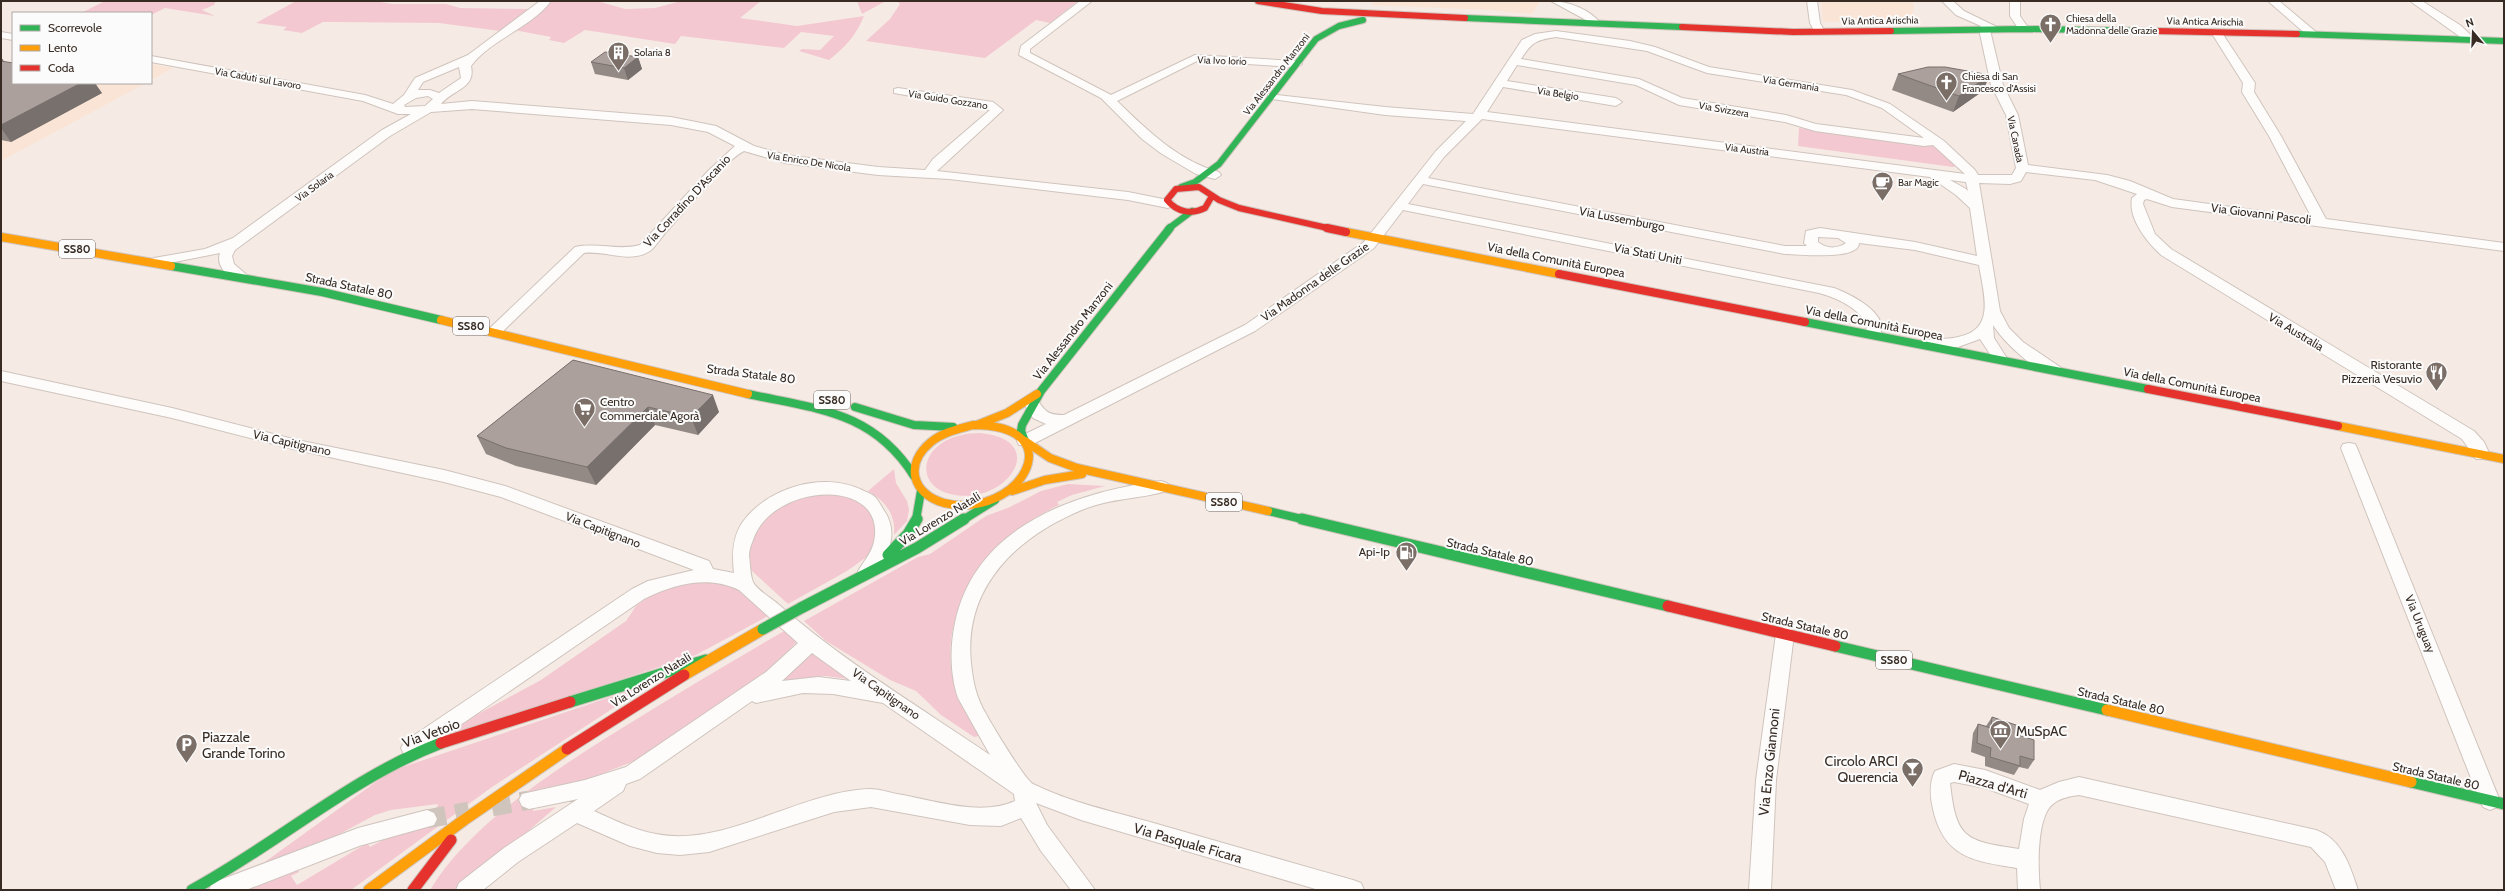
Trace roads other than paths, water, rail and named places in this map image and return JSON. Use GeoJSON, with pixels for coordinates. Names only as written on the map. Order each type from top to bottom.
{"type":"FeatureCollection","features":[{"type":"Feature","properties":{"kind":"main road"},"geometry":{"type":"LineString","coordinates":[[1258,1],[1334,13],[1556,29]]}},
{"type":"Feature","properties":{"kind":"main road"},"geometry":{"type":"LineString","coordinates":[[1299,8],[1314,14],[1323,25],[1336,23],[1337,17],[1334,13]]}},
{"type":"Feature","properties":{"kind":"main road","name":"Via Alessandro Manzoni"},"geometry":{"type":"LineString","coordinates":[[1211,194],[1211,174],[1316,39],[1323,25],[1389,16]]}},
{"type":"Feature","properties":{"kind":"main road","name":"Via Antica Arischia"},"geometry":{"type":"LineString","coordinates":[[1574,30],[1596,24],[1820,32],[2024,29],[2312,34],[2504,41]]}},
{"type":"Feature","properties":{"kind":"main road"},"geometry":{"type":"LineString","coordinates":[[1168,229],[1169,204],[1167,196],[1178,189],[1211,174]]}},
{"type":"Feature","properties":{"kind":"main road","name":"Via della Comunità Europea"},"geometry":{"type":"LineString","coordinates":[[1178,189],[1198,187],[1239,208]]}},
{"type":"Feature","properties":{"kind":"main road"},"geometry":{"type":"LineString","coordinates":[[1202,209],[1210,203],[1211,194]]}},
{"type":"Feature","properties":{"kind":"main road"},"geometry":{"type":"LineString","coordinates":[[1169,204],[1178,210],[1192,211]]}},
{"type":"Feature","properties":{"kind":"main road","name":"Via della Comunità Europea"},"geometry":{"type":"LineString","coordinates":[[1192,211],[1202,209],[1239,208],[1375,238],[2504,459]]}},
{"type":"Feature","properties":{"kind":"main road","name":"Via Alessandro Manzoni"},"geometry":{"type":"LineString","coordinates":[[1025,441],[1021,428],[1041,391],[1168,229],[1192,211]]}},
{"type":"Feature","properties":{"kind":"main road","name":"Strada Statale 80"},"geometry":{"type":"LineString","coordinates":[[1,237],[241,276],[336,295],[495,331],[833,414],[867,425],[884,435],[899,449],[914,476]]}},
{"type":"Feature","properties":{"kind":"main road","name":"Strada Statale 80"},"geometry":{"type":"LineString","coordinates":[[688,378],[748,384]]}},
{"type":"Feature","properties":{"kind":"main road","name":"Via Alessandro Manzoni"},"geometry":{"type":"LineString","coordinates":[[975,425],[1015,409],[1041,391]]}},
{"type":"Feature","properties":{"kind":"main road","name":"SS80"},"geometry":{"type":"LineString","coordinates":[[845,404],[920,426],[942,428],[975,425],[1006,429],[1025,441],[1031,454],[1030,469],[1023,480],[1009,493],[995,500],[975,505],[952,505],[934,500],[921,490],[914,476],[916,458],[930,442],[951,430],[975,425]]}},
{"type":"Feature","properties":{"kind":"main road","name":"Strada Statale 80"},"geometry":{"type":"LineString","coordinates":[[1025,441],[1035,452],[1053,462],[1101,474],[1164,487],[2497,803]]}},
{"type":"Feature","properties":{"kind":"main road","name":"Strada Statale 80"},"geometry":{"type":"LineString","coordinates":[[1009,493],[1061,477],[1101,474]]}},
{"type":"Feature","properties":{"kind":"main road","name":"Via Lorenzo Natali"},"geometry":{"type":"LineString","coordinates":[[860,576],[894,550],[914,529],[920,516],[921,490]]}},
{"type":"Feature","properties":{"kind":"main road","name":"Via Lorenzo Natali"},"geometry":{"type":"LineString","coordinates":[[370,890],[580,739],[706,660],[860,576],[917,548],[995,500]]}},
{"type":"Feature","properties":{"kind":"main road","name":"Via Vetoio"},"geometry":{"type":"LineString","coordinates":[[192,890],[252,856],[370,776],[420,750],[646,677],[706,660]]}},
{"type":"Feature","properties":{"kind":"main road","name":"Via Lorenzo Natali"},"geometry":{"type":"LineString","coordinates":[[413,890],[423,875],[472,817]]}},
{"type":"Feature","properties":{"kind":"street"},"geometry":{"type":"LineString","coordinates":[[1087,1],[1025,48],[1024,53],[1029,58],[1110,100],[1146,136],[1166,151],[1211,174]]}},
{"type":"Feature","properties":{"kind":"street"},"geometry":{"type":"LineString","coordinates":[[1556,1],[1590,18],[1596,24]]}},
{"type":"Feature","properties":{"kind":"street"},"geometry":{"type":"LineString","coordinates":[[1812,1],[1815,23],[1820,32]]}},
{"type":"Feature","properties":{"kind":"street"},"geometry":{"type":"LineString","coordinates":[[1947,1],[1960,13],[1990,29]]}},
{"type":"Feature","properties":{"kind":"street"},"geometry":{"type":"LineString","coordinates":[[2015,1],[2015,16],[2024,29]]}},
{"type":"Feature","properties":{"kind":"street"},"geometry":{"type":"LineString","coordinates":[[2272,1],[2312,34]]}},
{"type":"Feature","properties":{"kind":"street"},"geometry":{"type":"LineString","coordinates":[[2415,1],[2456,27],[2470,39]]}},
{"type":"Feature","properties":{"kind":"street"},"geometry":{"type":"LineString","coordinates":[[407,98],[419,80],[472,57],[543,4]]}},
{"type":"Feature","properties":{"kind":"street","name":"Via Germania"},"geometry":{"type":"LineString","coordinates":[[1556,29],[1574,30],[1644,47],[1707,70],[1859,94],[1886,106],[1936,141],[1966,166],[1972,178],[1993,311],[2004,332],[2021,349],[2054,370]]}},
{"type":"Feature","properties":{"kind":"street","name":"Via Madonna delle Grazie"},"geometry":{"type":"LineString","coordinates":[[1025,441],[1070,420],[1250,328],[1361,251],[1375,238],[1451,143],[1477,117],[1515,61],[1520,50],[1531,39],[1556,29]]}},
{"type":"Feature","properties":{"kind":"street","name":"Via Canada"},"geometry":{"type":"LineString","coordinates":[[1990,29],[1997,85],[2012,115],[2018,174]]}},
{"type":"Feature","properties":{"kind":"street"},"geometry":{"type":"LineString","coordinates":[[2216,32],[2249,83],[2248,92],[2275,136],[2321,222]]}},
{"type":"Feature","properties":{"kind":"street"},"geometry":{"type":"LineString","coordinates":[[1,35],[12,37]]}},
{"type":"Feature","properties":{"kind":"street"},"geometry":{"type":"LineString","coordinates":[[439,98],[464,82],[467,73],[465,66],[472,57]]}},
{"type":"Feature","properties":{"kind":"street","name":"Via Ivo Iorio"},"geometry":{"type":"LineString","coordinates":[[1110,100],[1195,58],[1296,64]]}},
{"type":"Feature","properties":{"kind":"street","name":"Via Caduti sul Lavoro"},"geometry":{"type":"LineString","coordinates":[[152,59],[365,98],[408,112],[426,109]]}},
{"type":"Feature","properties":{"kind":"street","name":"Via Svizzera"},"geometry":{"type":"LineString","coordinates":[[1515,61],[1633,81],[1680,101],[1786,119],[1815,127],[1924,142],[1936,141]]}},
{"type":"Feature","properties":{"kind":"street"},"geometry":{"type":"LineString","coordinates":[[445,70],[467,73]]}},
{"type":"Feature","properties":{"kind":"street","name":"Via Belgio"},"geometry":{"type":"LineString","coordinates":[[1500,83],[1616,102]]}},
{"type":"Feature","properties":{"kind":"street","name":"Via Guido Gozzano"},"geometry":{"type":"LineString","coordinates":[[898,91],[993,106],[997,110],[935,163],[928,174]]}},
{"type":"Feature","properties":{"kind":"street","name":"Via Caduti sul Lavoro"},"geometry":{"type":"LineString","coordinates":[[365,98],[407,98],[429,93],[439,98]]}},
{"type":"Feature","properties":{"kind":"street","name":"Via Austria"},"geometry":{"type":"LineString","coordinates":[[1272,96],[1385,111],[1477,117],[1972,178],[2018,174]]}},
{"type":"Feature","properties":{"kind":"street","name":"Via Solaria"},"geometry":{"type":"LineString","coordinates":[[386,133],[398,119],[398,104],[407,98]]}},
{"type":"Feature","properties":{"kind":"street","name":"Via Solaria"},"geometry":{"type":"LineString","coordinates":[[154,262],[208,253],[230,245],[242,238],[386,133],[436,104],[439,98]]}},
{"type":"Feature","properties":{"kind":"street","name":"Via Enrico De Nicola"},"geometry":{"type":"LineString","coordinates":[[439,98],[472,105],[678,122],[717,131],[744,146],[785,159],[894,173],[928,174],[1128,196],[1169,204]]}},
{"type":"Feature","properties":{"kind":"street","name":"Via Enrico De Nicola"},"geometry":{"type":"LineString","coordinates":[[426,109],[472,105]]}},
{"type":"Feature","properties":{"kind":"street","name":"Via Corradino D'Ascanio"},"geometry":{"type":"LineString","coordinates":[[495,331],[580,250],[593,248],[628,253],[645,248],[734,151],[744,146]]}},
{"type":"Feature","properties":{"kind":"street"},"geometry":{"type":"LineString","coordinates":[[1924,172],[1950,185],[1976,207]]}},
{"type":"Feature","properties":{"kind":"street","name":"Via Giovanni Pascoli"},"geometry":{"type":"LineString","coordinates":[[2018,174],[2103,177],[2129,185],[2145,194],[2172,203],[2504,247]]}},
{"type":"Feature","properties":{"kind":"street","name":"Via Lussemburgo"},"geometry":{"type":"LineString","coordinates":[[1420,180],[1786,250],[1836,251],[1849,242]]}},
{"type":"Feature","properties":{"kind":"street","name":"Via Enrico De Nicola"},"geometry":{"type":"LineString","coordinates":[[1128,196],[1178,189]]}},
{"type":"Feature","properties":{"kind":"street","name":"Via Australia"},"geometry":{"type":"LineString","coordinates":[[2145,194],[2138,198],[2137,204],[2149,236],[2166,252],[2468,435],[2478,446],[2482,455]]}},
{"type":"Feature","properties":{"kind":"street","name":"Via Stati Uniti"},"geometry":{"type":"LineString","coordinates":[[1400,206],[1822,289],[1839,296],[1866,312],[1874,324],[1873,335]]}},
{"type":"Feature","properties":{"kind":"street","name":"Via Lussemburgo"},"geometry":{"type":"LineString","coordinates":[[1825,251],[1811,243],[1811,234],[1813,232],[1849,242],[1871,241],[1915,246],[1985,262]]}},
{"type":"Feature","properties":{"kind":"street","name":"Via Solaria"},"geometry":{"type":"LineString","coordinates":[[241,276],[228,268],[225,259],[228,251],[242,238]]}},
{"type":"Feature","properties":{"kind":"street"},"geometry":{"type":"LineString","coordinates":[[1918,344],[1942,344],[1967,340],[1977,336],[1986,327],[1993,311]]}},
{"type":"Feature","properties":{"kind":"street"},"geometry":{"type":"LineString","coordinates":[[1986,327],[1987,338],[2001,360]]}},
{"type":"Feature","properties":{"kind":"street","name":"Via Germania"},"geometry":{"type":"LineString","coordinates":[[2001,360],[2006,345],[2004,332]]}},
{"type":"Feature","properties":{"kind":"street","name":"Via Capitignano"},"geometry":{"type":"LineString","coordinates":[[1,376],[172,413],[297,444],[444,476],[505,492],[655,550],[696,562],[703,566],[705,575],[730,578],[745,585],[808,641],[968,751],[1025,798],[1055,852],[1084,890]]}},
{"type":"Feature","properties":{"kind":"street"},"geometry":{"type":"LineString","coordinates":[[1034,404],[1037,414],[1040,417],[1054,421],[1070,420]]}},
{"type":"Feature","properties":{"kind":"street","name":"Via Uruguay"},"geometry":{"type":"LineString","coordinates":[[2349,448],[2497,803]]}},
{"type":"Feature","properties":{"kind":"street"},"geometry":{"type":"LineString","coordinates":[[575,812],[630,837],[657,844],[680,846],[709,843],[834,803],[871,798],[970,816],[1002,816],[1025,798],[965,690],[958,652],[959,636],[973,592],[992,564],[1030,529],[1063,509],[1106,495],[1164,487]]}},
{"type":"Feature","properties":{"kind":"street"},"geometry":{"type":"LineString","coordinates":[[745,585],[739,562],[743,536],[749,524],[759,513],[785,497],[819,488],[848,490],[860,495],[877,509],[884,527],[884,537],[876,559],[860,576]]}},
{"type":"Feature","properties":{"kind":"street"},"geometry":{"type":"LineString","coordinates":[[370,776],[638,594],[670,580],[705,575]]}},
{"type":"Feature","properties":{"kind":"street","name":"Via Enzo Giannoni"},"geometry":{"type":"LineString","coordinates":[[1760,890],[1766,780],[1785,634]]}},
{"type":"Feature","properties":{"kind":"street"},"geometry":{"type":"LineString","coordinates":[[467,890],[511,855],[743,699],[773,677],[804,650],[808,641]]}},
{"type":"Feature","properties":{"kind":"street"},"geometry":{"type":"LineString","coordinates":[[743,699],[774,689],[803,684],[829,684],[854,687],[898,702]]}},
{"type":"Feature","properties":{"kind":"street"},"geometry":{"type":"LineString","coordinates":[[968,751],[984,748],[987,731]]}},
{"type":"Feature","properties":{"kind":"street"},"geometry":{"type":"LineString","coordinates":[[529,800],[585,789],[633,773]]}},
{"type":"Feature","properties":{"kind":"street","name":"Piazza d'Arti"},"geometry":{"type":"LineString","coordinates":[[2027,860],[1975,851],[1961,844],[1943,818],[1940,782],[1942,777],[1947,774],[1963,773],[2029,793],[2042,801]]}},
{"type":"Feature","properties":{"kind":"street"},"geometry":{"type":"LineString","coordinates":[[2029,890],[2027,860],[2038,809],[2042,801],[2066,788],[2079,786],[2090,786],[2316,839],[2331,851],[2338,861],[2347,890]]}},
{"type":"Feature","properties":{"kind":"street","name":"Via Pasquale Ficara"},"geometry":{"type":"LineString","coordinates":[[1025,798],[1081,811],[1353,890]]}},
{"type":"Feature","properties":{"kind":"street"},"geometry":{"type":"LineString","coordinates":[[220,890],[352,839],[427,820]]}},
{"type":"Feature","properties":{"kind":"tunnel"},"geometry":{"type":"LineString","coordinates":[[492,807],[529,800]]}},
{"type":"Feature","properties":{"kind":"tunnel"},"geometry":{"type":"LineString","coordinates":[[427,819],[469,811]]}},
{"type":"Feature","properties":{"kind":"place","name":"Chiesa della Madonna delle Grazie"},"geometry":{"type":"Point","coordinates":[2051,44]}},
{"type":"Feature","properties":{"kind":"place","name":"Solaria 8"},"geometry":{"type":"Point","coordinates":[618,72]}},
{"type":"Feature","properties":{"kind":"place","name":"Chiesa di San Francesco d'Assisi"},"geometry":{"type":"Point","coordinates":[1946,102]}},
{"type":"Feature","properties":{"kind":"place","name":"Bar Magic"},"geometry":{"type":"Point","coordinates":[1882,202]}},
{"type":"Feature","properties":{"kind":"place","name":"Ristorante Pizzeria Vesuvio"},"geometry":{"type":"Point","coordinates":[2437,392]}},
{"type":"Feature","properties":{"kind":"place","name":"Centro Commerciale Agorà"},"geometry":{"type":"Point","coordinates":[584,428]}},
{"type":"Feature","properties":{"kind":"place","name":"Api-Ip"},"geometry":{"type":"Point","coordinates":[1406,572]}},
{"type":"Feature","properties":{"kind":"place","name":"MuSpAC"},"geometry":{"type":"Point","coordinates":[2000,750]}},
{"type":"Feature","properties":{"kind":"place","name":"Piazzale Grande Torino"},"geometry":{"type":"Point","coordinates":[187,764]}},
{"type":"Feature","properties":{"kind":"place","name":"Circolo ARCI Querencia"},"geometry":{"type":"Point","coordinates":[1913,788]}}]}
